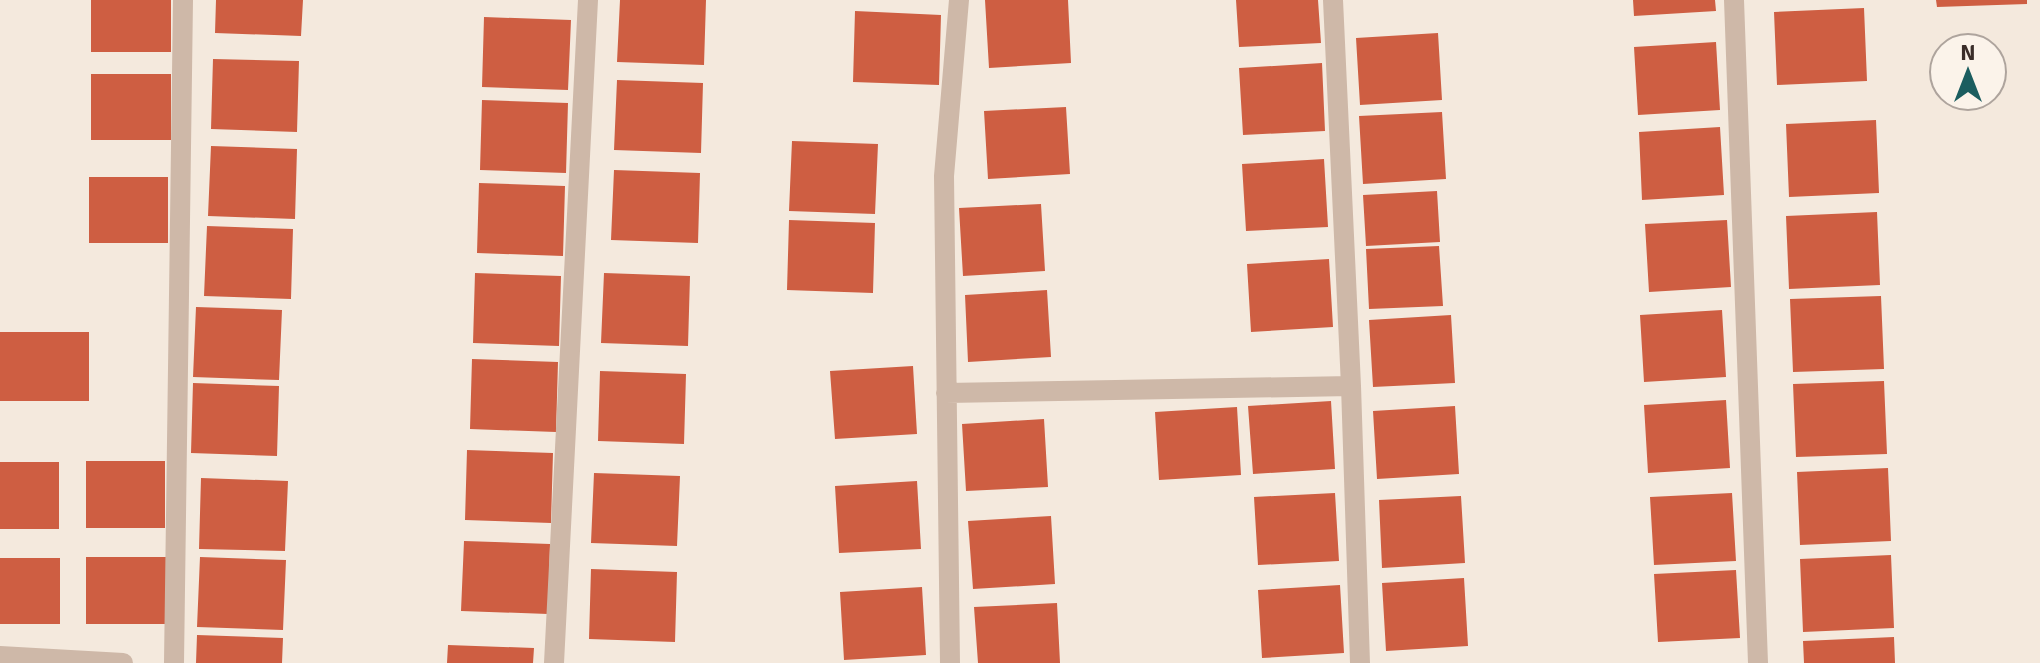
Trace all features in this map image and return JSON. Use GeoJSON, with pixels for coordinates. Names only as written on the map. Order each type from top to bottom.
{"type":"FeatureCollection","features":[{"type":"Feature","properties":{"kind":"street"},"geometry":{"type":"LineString","coordinates":[[174,663],[183,0]]}},
{"type":"Feature","properties":{"kind":"street"},"geometry":{"type":"LineString","coordinates":[[554,663],[588,0]]}},
{"type":"Feature","properties":{"kind":"street"},"geometry":{"type":"LineString","coordinates":[[950,663],[944,176],[959,0]]}},
{"type":"Feature","properties":{"kind":"street"},"geometry":{"type":"LineString","coordinates":[[1333,0],[1360,663]]}},
{"type":"Feature","properties":{"kind":"street"},"geometry":{"type":"LineString","coordinates":[[1734,0],[1758,663]]}},
{"type":"Feature","properties":{"kind":"street"},"geometry":{"type":"LineString","coordinates":[[946,393],[1351,386]]}},
{"type":"Feature","properties":{"kind":"street"},"geometry":{"type":"LineString","coordinates":[[0,656],[123,663]]}},
{"type":"Feature","properties":{"kind":"building"},"geometry":{"type":"Polygon","coordinates":[[[91,0],[171,0],[171,52],[91,52],[91,0]]]}},
{"type":"Feature","properties":{"kind":"building"},"geometry":{"type":"Polygon","coordinates":[[[216,0],[303,0],[301,36],[215,33],[216,0]]]}},
{"type":"Feature","properties":{"kind":"building"},"geometry":{"type":"Polygon","coordinates":[[[620,0],[706,0],[704,65],[617,62],[620,0]]]}},
{"type":"Feature","properties":{"kind":"building"},"geometry":{"type":"Polygon","coordinates":[[[985,0],[1068,0],[1071,63],[989,68],[985,0]]]}},
{"type":"Feature","properties":{"kind":"building"},"geometry":{"type":"Polygon","coordinates":[[[1236,0],[1318,0],[1321,43],[1239,47],[1236,0]]]}},
{"type":"Feature","properties":{"kind":"building"},"geometry":{"type":"Polygon","coordinates":[[[1633,0],[1715,0],[1716,11],[1634,16],[1633,0]]]}},
{"type":"Feature","properties":{"kind":"building"},"geometry":{"type":"Polygon","coordinates":[[[1936,0],[2027,0],[2027,4],[1937,7],[1936,0]]]}},
{"type":"Feature","properties":{"kind":"building"},"geometry":{"type":"Polygon","coordinates":[[[1864,8],[1867,81],[1777,85],[1774,12],[1864,8]]]}},
{"type":"Feature","properties":{"kind":"building"},"geometry":{"type":"Polygon","coordinates":[[[855,11],[941,15],[939,85],[853,82],[855,11]]]}},
{"type":"Feature","properties":{"kind":"building"},"geometry":{"type":"Polygon","coordinates":[[[484,17],[571,20],[568,90],[482,87],[484,17]]]}},
{"type":"Feature","properties":{"kind":"building"},"geometry":{"type":"Polygon","coordinates":[[[1438,33],[1442,100],[1360,105],[1356,38],[1438,33]]]}},
{"type":"Feature","properties":{"kind":"building"},"geometry":{"type":"Polygon","coordinates":[[[1716,42],[1720,110],[1638,115],[1634,47],[1716,42]]]}},
{"type":"Feature","properties":{"kind":"building"},"geometry":{"type":"Polygon","coordinates":[[[213,59],[299,61],[297,132],[211,129],[213,59]]]}},
{"type":"Feature","properties":{"kind":"building"},"geometry":{"type":"Polygon","coordinates":[[[1322,63],[1325,131],[1243,135],[1239,68],[1322,63]]]}},
{"type":"Feature","properties":{"kind":"building"},"geometry":{"type":"Polygon","coordinates":[[[91,74],[171,74],[171,140],[91,140],[91,74]]]}},
{"type":"Feature","properties":{"kind":"building"},"geometry":{"type":"Polygon","coordinates":[[[617,80],[703,83],[701,153],[614,150],[617,80]]]}},
{"type":"Feature","properties":{"kind":"building"},"geometry":{"type":"Polygon","coordinates":[[[482,100],[568,103],[566,173],[480,170],[482,100]]]}},
{"type":"Feature","properties":{"kind":"building"},"geometry":{"type":"Polygon","coordinates":[[[1066,107],[1070,174],[988,179],[984,111],[1066,107]]]}},
{"type":"Feature","properties":{"kind":"building"},"geometry":{"type":"Polygon","coordinates":[[[1442,112],[1446,179],[1363,184],[1359,116],[1442,112]]]}},
{"type":"Feature","properties":{"kind":"building"},"geometry":{"type":"Polygon","coordinates":[[[1876,120],[1879,193],[1789,197],[1786,124],[1876,120]]]}},
{"type":"Feature","properties":{"kind":"building"},"geometry":{"type":"Polygon","coordinates":[[[1720,127],[1724,195],[1642,200],[1639,132],[1720,127]]]}},
{"type":"Feature","properties":{"kind":"building"},"geometry":{"type":"Polygon","coordinates":[[[792,141],[878,144],[875,214],[789,211],[792,141]]]}},
{"type":"Feature","properties":{"kind":"building"},"geometry":{"type":"Polygon","coordinates":[[[211,146],[297,149],[295,219],[208,216],[211,146]]]}},
{"type":"Feature","properties":{"kind":"building"},"geometry":{"type":"Polygon","coordinates":[[[1324,159],[1328,227],[1246,231],[1242,164],[1324,159]]]}},
{"type":"Feature","properties":{"kind":"building"},"geometry":{"type":"Polygon","coordinates":[[[614,170],[700,173],[698,243],[611,240],[614,170]]]}},
{"type":"Feature","properties":{"kind":"building"},"geometry":{"type":"Polygon","coordinates":[[[89,177],[168,177],[168,243],[89,243],[89,177]]]}},
{"type":"Feature","properties":{"kind":"building"},"geometry":{"type":"Polygon","coordinates":[[[479,183],[565,186],[563,256],[477,253],[479,183]]]}},
{"type":"Feature","properties":{"kind":"building"},"geometry":{"type":"Polygon","coordinates":[[[1437,191],[1440,242],[1366,246],[1363,195],[1437,191]]]}},
{"type":"Feature","properties":{"kind":"building"},"geometry":{"type":"Polygon","coordinates":[[[1041,204],[1045,271],[963,276],[959,208],[1041,204]]]}},
{"type":"Feature","properties":{"kind":"building"},"geometry":{"type":"Polygon","coordinates":[[[1877,212],[1880,285],[1789,289],[1786,216],[1877,212]]]}},
{"type":"Feature","properties":{"kind":"building"},"geometry":{"type":"Polygon","coordinates":[[[789,220],[875,223],[873,293],[787,290],[789,220]]]}},
{"type":"Feature","properties":{"kind":"building"},"geometry":{"type":"Polygon","coordinates":[[[1727,220],[1731,287],[1649,292],[1645,224],[1727,220]]]}},
{"type":"Feature","properties":{"kind":"building"},"geometry":{"type":"Polygon","coordinates":[[[207,226],[293,229],[291,299],[204,296],[207,226]]]}},
{"type":"Feature","properties":{"kind":"building"},"geometry":{"type":"Polygon","coordinates":[[[1439,246],[1443,306],[1369,309],[1366,249],[1439,246]]]}},
{"type":"Feature","properties":{"kind":"building"},"geometry":{"type":"Polygon","coordinates":[[[1329,259],[1333,327],[1251,332],[1247,264],[1329,259]]]}},
{"type":"Feature","properties":{"kind":"building"},"geometry":{"type":"Polygon","coordinates":[[[475,273],[561,276],[559,346],[473,343],[475,273]]]}},
{"type":"Feature","properties":{"kind":"building"},"geometry":{"type":"Polygon","coordinates":[[[604,273],[690,276],[688,346],[601,343],[604,273]]]}},
{"type":"Feature","properties":{"kind":"building"},"geometry":{"type":"Polygon","coordinates":[[[1047,290],[1051,357],[968,362],[965,295],[1047,290]]]}},
{"type":"Feature","properties":{"kind":"building"},"geometry":{"type":"Polygon","coordinates":[[[1881,296],[1884,369],[1793,372],[1790,299],[1881,296]]]}},
{"type":"Feature","properties":{"kind":"building"},"geometry":{"type":"Polygon","coordinates":[[[196,307],[282,310],[279,380],[193,377],[196,307]]]}},
{"type":"Feature","properties":{"kind":"building"},"geometry":{"type":"Polygon","coordinates":[[[1722,310],[1726,377],[1644,382],[1640,315],[1722,310]]]}},
{"type":"Feature","properties":{"kind":"building"},"geometry":{"type":"Polygon","coordinates":[[[1451,315],[1455,383],[1373,387],[1369,320],[1451,315]]]}},
{"type":"Feature","properties":{"kind":"building"},"geometry":{"type":"Polygon","coordinates":[[[0,332],[89,332],[89,401],[0,401],[0,332]]]}},
{"type":"Feature","properties":{"kind":"building"},"geometry":{"type":"Polygon","coordinates":[[[472,359],[558,362],[556,432],[470,429],[472,359]]]}},
{"type":"Feature","properties":{"kind":"building"},"geometry":{"type":"Polygon","coordinates":[[[913,366],[917,434],[835,439],[830,371],[913,366]]]}},
{"type":"Feature","properties":{"kind":"building"},"geometry":{"type":"Polygon","coordinates":[[[600,371],[686,374],[684,444],[598,441],[600,371]]]}},
{"type":"Feature","properties":{"kind":"building"},"geometry":{"type":"Polygon","coordinates":[[[1884,381],[1887,454],[1796,457],[1793,384],[1884,381]]]}},
{"type":"Feature","properties":{"kind":"building"},"geometry":{"type":"Polygon","coordinates":[[[193,383],[279,386],[277,456],[191,453],[193,383]]]}},
{"type":"Feature","properties":{"kind":"building"},"geometry":{"type":"Polygon","coordinates":[[[1726,400],[1730,468],[1648,473],[1644,405],[1726,400]]]}},
{"type":"Feature","properties":{"kind":"building"},"geometry":{"type":"Polygon","coordinates":[[[1331,401],[1335,469],[1253,474],[1248,406],[1331,401]]]}},
{"type":"Feature","properties":{"kind":"building"},"geometry":{"type":"Polygon","coordinates":[[[1455,406],[1459,474],[1377,479],[1373,411],[1455,406]]]}},
{"type":"Feature","properties":{"kind":"building"},"geometry":{"type":"Polygon","coordinates":[[[1237,407],[1241,475],[1159,480],[1155,412],[1237,407]]]}},
{"type":"Feature","properties":{"kind":"building"},"geometry":{"type":"Polygon","coordinates":[[[1044,419],[1048,487],[966,491],[962,424],[1044,419]]]}},
{"type":"Feature","properties":{"kind":"building"},"geometry":{"type":"Polygon","coordinates":[[[467,450],[553,453],[551,523],[465,520],[467,450]]]}},
{"type":"Feature","properties":{"kind":"building"},"geometry":{"type":"Polygon","coordinates":[[[86,461],[165,461],[165,528],[86,528],[86,461]]]}},
{"type":"Feature","properties":{"kind":"building"},"geometry":{"type":"Polygon","coordinates":[[[0,462],[59,462],[59,529],[0,529],[0,462]]]}},
{"type":"Feature","properties":{"kind":"building"},"geometry":{"type":"Polygon","coordinates":[[[1888,468],[1891,541],[1800,545],[1797,472],[1888,468]]]}},
{"type":"Feature","properties":{"kind":"building"},"geometry":{"type":"Polygon","coordinates":[[[594,473],[680,476],[677,546],[591,543],[594,473]]]}},
{"type":"Feature","properties":{"kind":"building"},"geometry":{"type":"Polygon","coordinates":[[[201,478],[288,481],[285,551],[199,549],[201,478]]]}},
{"type":"Feature","properties":{"kind":"building"},"geometry":{"type":"Polygon","coordinates":[[[917,481],[921,549],[839,553],[835,486],[917,481]]]}},
{"type":"Feature","properties":{"kind":"building"},"geometry":{"type":"Polygon","coordinates":[[[1335,493],[1339,561],[1258,565],[1254,497],[1335,493]]]}},
{"type":"Feature","properties":{"kind":"building"},"geometry":{"type":"Polygon","coordinates":[[[1732,493],[1736,561],[1654,565],[1650,497],[1732,493]]]}},
{"type":"Feature","properties":{"kind":"building"},"geometry":{"type":"Polygon","coordinates":[[[1461,496],[1465,563],[1382,568],[1379,500],[1461,496]]]}},
{"type":"Feature","properties":{"kind":"building"},"geometry":{"type":"Polygon","coordinates":[[[1051,516],[1055,584],[973,589],[968,521],[1051,516]]]}},
{"type":"Feature","properties":{"kind":"building"},"geometry":{"type":"Polygon","coordinates":[[[464,541],[550,544],[548,614],[461,611],[464,541]]]}},
{"type":"Feature","properties":{"kind":"building"},"geometry":{"type":"Polygon","coordinates":[[[1891,555],[1894,628],[1803,632],[1800,559],[1891,555]]]}},
{"type":"Feature","properties":{"kind":"building"},"geometry":{"type":"Polygon","coordinates":[[[86,557],[166,557],[166,624],[86,624],[86,557]]]}},
{"type":"Feature","properties":{"kind":"building"},"geometry":{"type":"Polygon","coordinates":[[[200,557],[286,560],[283,630],[197,627],[200,557]]]}},
{"type":"Feature","properties":{"kind":"building"},"geometry":{"type":"Polygon","coordinates":[[[0,558],[60,558],[60,624],[0,624],[0,558]]]}},
{"type":"Feature","properties":{"kind":"building"},"geometry":{"type":"Polygon","coordinates":[[[591,569],[677,572],[675,642],[589,639],[591,569]]]}},
{"type":"Feature","properties":{"kind":"building"},"geometry":{"type":"Polygon","coordinates":[[[1736,570],[1740,638],[1658,642],[1654,574],[1736,570]]]}},
{"type":"Feature","properties":{"kind":"building"},"geometry":{"type":"Polygon","coordinates":[[[1464,578],[1468,646],[1386,651],[1382,583],[1464,578]]]}},
{"type":"Feature","properties":{"kind":"building"},"geometry":{"type":"Polygon","coordinates":[[[1340,585],[1344,653],[1262,658],[1258,590],[1340,585]]]}},
{"type":"Feature","properties":{"kind":"building"},"geometry":{"type":"Polygon","coordinates":[[[922,587],[926,655],[844,660],[840,592],[922,587]]]}},
{"type":"Feature","properties":{"kind":"building"},"geometry":{"type":"Polygon","coordinates":[[[1057,603],[1060,663],[978,663],[974,607],[1057,603]]]}},
{"type":"Feature","properties":{"kind":"building"},"geometry":{"type":"Polygon","coordinates":[[[197,635],[283,638],[282,663],[196,663],[197,635]]]}},
{"type":"Feature","properties":{"kind":"building"},"geometry":{"type":"Polygon","coordinates":[[[1894,637],[1895,663],[1804,663],[1803,641],[1894,637]]]}},
{"type":"Feature","properties":{"kind":"building"},"geometry":{"type":"Polygon","coordinates":[[[448,645],[534,648],[533,663],[447,663],[448,645]]]}}]}
